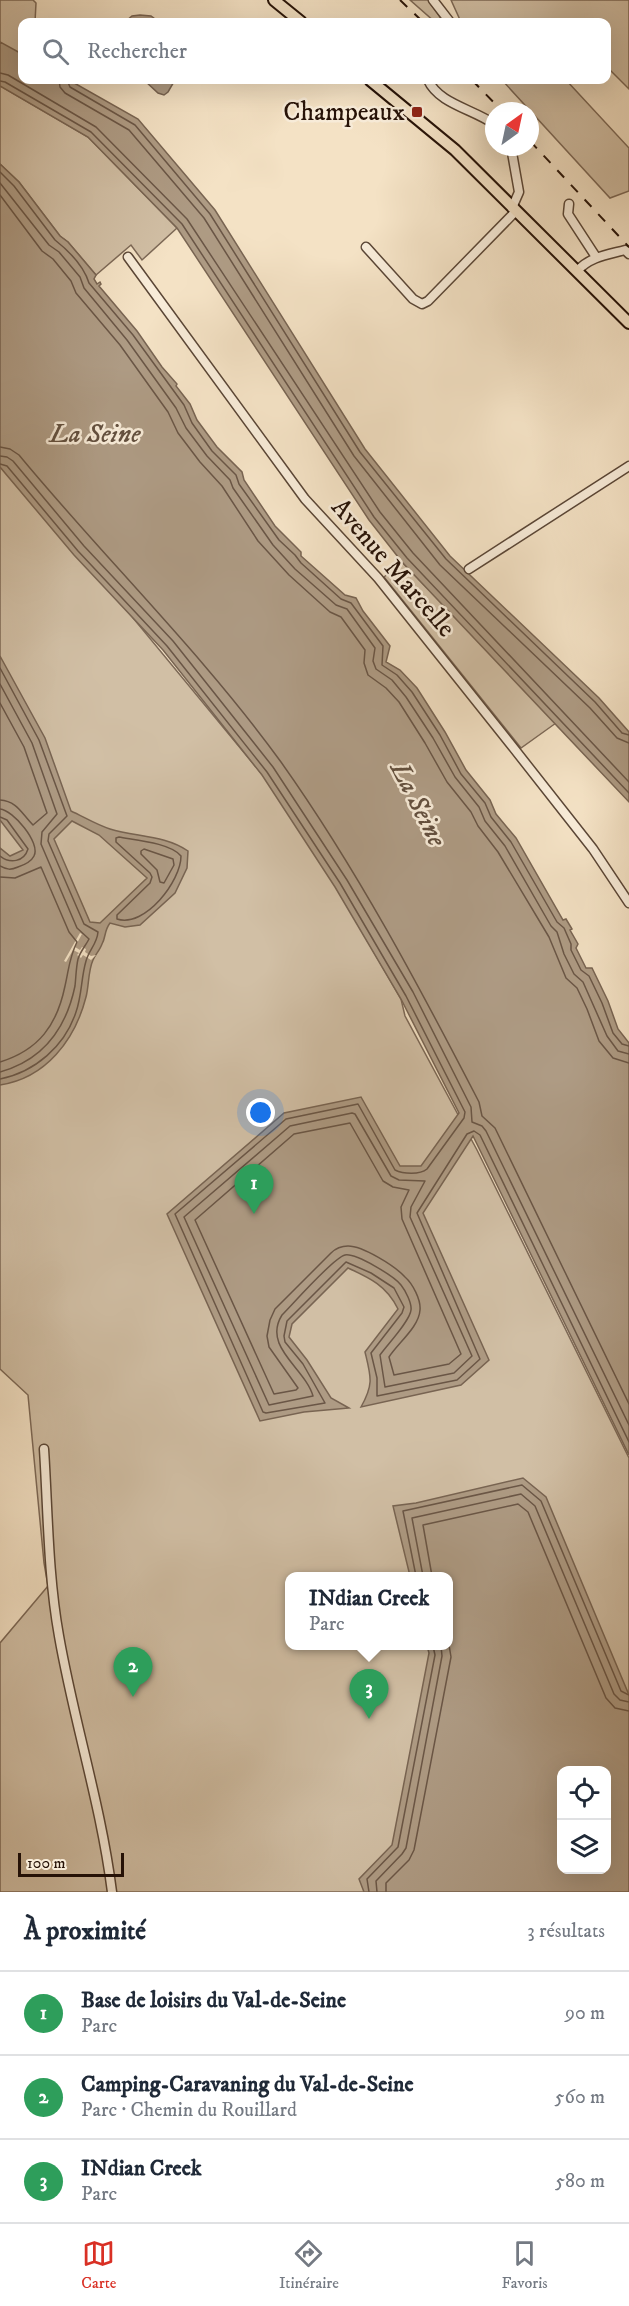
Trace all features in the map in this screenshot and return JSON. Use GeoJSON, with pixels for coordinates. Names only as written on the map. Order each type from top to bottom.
{"type":"FeatureCollection","features":[{"type":"Feature","properties":{"kind":"main road"},"geometry":{"type":"LineString","coordinates":[[274,0],[296,18]]}},
{"type":"Feature","properties":{"kind":"main road"},"geometry":{"type":"LineString","coordinates":[[375,84],[455,150],[629,323]]}},
{"type":"Feature","properties":{"kind":"street"},"geometry":{"type":"LineString","coordinates":[[433,0],[447,18]]}},
{"type":"Feature","properties":{"kind":"street"},"geometry":{"type":"LineString","coordinates":[[431,84],[443,97],[485,119]]}},
{"type":"Feature","properties":{"kind":"street"},"geometry":{"type":"LineString","coordinates":[[366,248],[413,299],[422,304],[428,302],[514,210],[519,192],[513,156]]}},
{"type":"Feature","properties":{"kind":"street"},"geometry":{"type":"LineString","coordinates":[[569,204],[568,214],[596,257]]}},
{"type":"Feature","properties":{"kind":"street"},"geometry":{"type":"LineString","coordinates":[[577,271],[585,262],[596,257],[625,250],[629,254]]}},
{"type":"Feature","properties":{"kind":"street","name":"Avenue Marcelle"},"geometry":{"type":"LineString","coordinates":[[128,257],[305,499],[378,578],[593,849],[629,903]]}},
{"type":"Feature","properties":{"kind":"street"},"geometry":{"type":"LineString","coordinates":[[469,569],[629,466]]}},
{"type":"Feature","properties":{"kind":"street"},"geometry":{"type":"LineString","coordinates":[[44,1449],[51,1575],[59,1635],[104,1842],[112,1892]]}},
{"type":"Feature","properties":{"kind":"shaded area"},"geometry":{"type":"Polygon","coordinates":[[[0,0],[33,0],[36,3],[35,18],[18,18],[18,53],[15,58],[0,49],[0,0]]]}},
{"type":"Feature","properties":{"kind":"shaded area"},"geometry":{"type":"Polygon","coordinates":[[[410,0],[428,0],[440,17],[430,18],[410,0]]]}},
{"type":"Feature","properties":{"kind":"shaded area"},"geometry":{"type":"Polygon","coordinates":[[[451,0],[629,0],[629,89],[611,71],[611,18],[459,18],[451,0]]]}},
{"type":"Feature","properties":{"kind":"shaded area"},"geometry":{"type":"Polygon","coordinates":[[[506,84],[570,84],[629,148],[629,191],[610,198],[539,120],[539,102],[522,102],[506,84]]]}},
{"type":"Feature","properties":{"kind":"shaded area"},"geometry":{"type":"Polygon","coordinates":[[[0,86],[88,137],[177,228],[142,260],[131,245],[96,275],[68,242],[60,236],[19,182],[0,164],[0,86]]]}},
{"type":"Feature","properties":{"kind":"shaded area"},"geometry":{"type":"Polygon","coordinates":[[[0,466],[68,539],[293,812],[401,999],[405,1016],[477,1150],[629,1458],[629,1892],[0,1892],[0,1643],[48,1586],[28,1395],[0,1369],[0,466]]]}},
{"type":"Feature","properties":{"kind":"shaded area"},"geometry":{"type":"Polygon","coordinates":[[[402,562],[556,723],[521,748],[384,577],[402,562]]]}},
{"type":"Feature","properties":{"kind":"water"},"geometry":{"type":"Polygon","coordinates":[[[151,16],[154,18],[130,18],[151,16]]]}},
{"type":"Feature","properties":{"kind":"water"},"geometry":{"type":"Polygon","coordinates":[[[0,42],[18,52],[18,84],[76,84],[138,119],[215,210],[365,449],[450,556],[599,698],[629,732],[629,802],[402,562],[369,520],[177,228],[88,137],[0,86],[0,42]]]}},
{"type":"Feature","properties":{"kind":"water"},"geometry":{"type":"Polygon","coordinates":[[[148,84],[173,84],[164,95],[158,93],[148,84]]]}},
{"type":"Feature","properties":{"kind":"water","name":"La Seine"},"geometry":{"type":"Polygon","coordinates":[[[0,164],[19,182],[60,236],[68,242],[96,275],[94,279],[97,284],[100,282],[99,286],[177,384],[176,386],[190,404],[197,420],[217,447],[242,472],[244,480],[275,526],[301,552],[301,556],[345,595],[356,598],[363,611],[390,646],[386,662],[400,670],[417,688],[466,770],[490,800],[496,814],[516,838],[563,920],[566,919],[586,968],[592,968],[618,1029],[629,1043],[629,1455],[473,1136],[423,1213],[489,1360],[461,1385],[361,1407],[370,1386],[365,1352],[398,1309],[389,1294],[371,1279],[348,1268],[292,1324],[289,1337],[331,1398],[349,1408],[304,1412],[260,1421],[167,1214],[284,1113],[361,1097],[400,1166],[421,1166],[459,1113],[401,999],[335,887],[262,775],[163,650],[74,555],[0,467],[0,164]]]}},
{"type":"Feature","properties":{"kind":"water"},"geometry":{"type":"Polygon","coordinates":[[[0,656],[45,738],[71,811],[110,829],[160,839],[188,851],[187,868],[175,893],[140,925],[125,927],[110,923],[108,926],[91,964],[87,993],[81,1013],[66,1042],[45,1065],[16,1081],[0,1085],[0,848],[10,856],[23,850],[0,820],[0,656]],[[72,821],[54,839],[90,922],[100,923],[147,878],[99,835],[72,821]]]}},
{"type":"Feature","properties":{"kind":"water"},"geometry":{"type":"Polygon","coordinates":[[[523,1478],[546,1497],[629,1695],[629,1892],[364,1892],[359,1879],[392,1845],[428,1650],[453,1650],[453,1572],[409,1572],[393,1506],[416,1503],[523,1478]]]}},
{"type":"Feature","properties":{"kind":"pier"},"geometry":{"type":"Polygon","coordinates":[[[80,933],[82,934],[75,947],[80,950],[82,947],[86,949],[85,952],[91,956],[96,955],[91,960],[83,955],[81,958],[77,955],[79,953],[73,950],[66,962],[64,961],[80,933]]]}},
{"type":"Feature","properties":{"kind":"railway"},"geometry":{"type":"LineString","coordinates":[[400,0],[419,18]]}},
{"type":"Feature","properties":{"kind":"railway"},"geometry":{"type":"LineString","coordinates":[[476,84],[493,102]]}},
{"type":"Feature","properties":{"kind":"railway"},"geometry":{"type":"LineString","coordinates":[[539,151],[629,247]]}},
{"type":"Feature","properties":{"kind":"place","name":"Champeaux"},"geometry":{"type":"Point","coordinates":[417,112]}},
{"type":"Feature","properties":{"kind":"place","name":"Base de loisirs du Val-de-Seine"},"geometry":{"type":"Point","coordinates":[254,1214]}},
{"type":"Feature","properties":{"kind":"place","name":"Camping-Caravaning du Val-de-Seine"},"geometry":{"type":"Point","coordinates":[133,1697]}},
{"type":"Feature","properties":{"kind":"place","name":"INdian Creek"},"geometry":{"type":"Point","coordinates":[369,1719]}}]}
